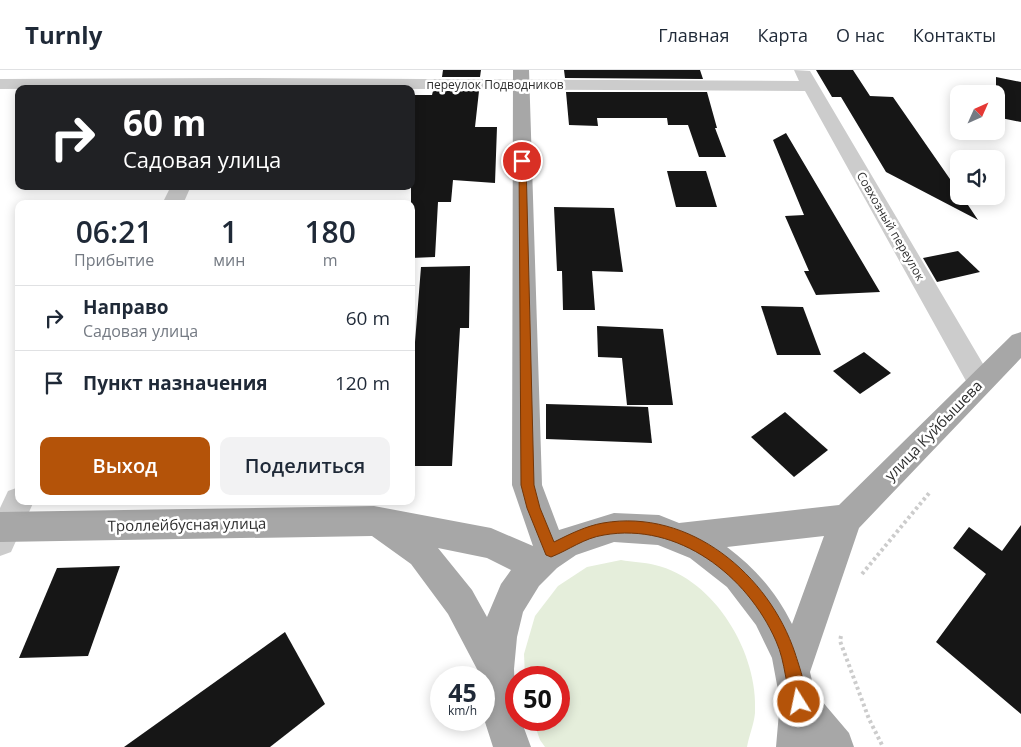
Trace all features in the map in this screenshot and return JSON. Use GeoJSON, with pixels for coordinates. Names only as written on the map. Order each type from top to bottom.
{"type":"FeatureCollection","features":[{"type":"Feature","properties":{"kind":"main road"},"geometry":{"type":"LineString","coordinates":[[521,77],[527,485],[534,508],[543,557]]}},
{"type":"Feature","properties":{"kind":"main road","name":"улица Куйбышева"},"geometry":{"type":"LineString","coordinates":[[846,519],[1021,342]]}},
{"type":"Feature","properties":{"kind":"main road"},"geometry":{"type":"LineString","coordinates":[[681,537],[846,519],[796,686],[835,747]]}},
{"type":"Feature","properties":{"kind":"main road"},"geometry":{"type":"LineString","coordinates":[[374,521],[422,553],[460,602],[496,668]]}},
{"type":"Feature","properties":{"kind":"main road","name":"Троллейбусная улица"},"geometry":{"type":"LineString","coordinates":[[6,524],[374,521],[491,542],[543,557]]}},
{"type":"Feature","properties":{"kind":"main road"},"geometry":{"type":"LineString","coordinates":[[508,743],[498,700],[496,668],[499,637],[507,609],[520,584],[543,557],[579,536],[603,529],[628,527],[655,529],[681,537],[706,549],[729,566],[750,587],[768,611],[783,639],[796,686],[798,736],[795,747]]}},
{"type":"Feature","properties":{"kind":"street","name":"переулок Подводников"},"geometry":{"type":"LineString","coordinates":[[0,84],[521,77],[806,78]]}},
{"type":"Feature","properties":{"kind":"street","name":"Совхозный переулок"},"geometry":{"type":"LineString","coordinates":[[806,78],[980,382]]}},
{"type":"Feature","properties":{"kind":"path"},"geometry":{"type":"LineString","coordinates":[[860,576],[930,492]]}},
{"type":"Feature","properties":{"kind":"path"},"geometry":{"type":"LineString","coordinates":[[842,632],[840,641],[868,719],[882,747]]}},
{"type":"Feature","properties":{"kind":"green space"},"geometry":{"type":"Polygon","coordinates":[[[621,560],[655,565],[677,573],[714,602],[729,622],[741,644],[750,667],[755,713],[747,747],[545,747],[537,731],[570,731],[570,666],[525,666],[524,654],[535,616],[558,586],[587,567],[621,560]]]}},
{"type":"Feature","properties":{"kind":"building"},"geometry":{"type":"Polygon","coordinates":[[[443,70],[481,70],[480,77],[442,77],[443,70]]]}},
{"type":"Feature","properties":{"kind":"building"},"geometry":{"type":"Polygon","coordinates":[[[564,70],[700,70],[703,79],[565,78],[564,70]]]}},
{"type":"Feature","properties":{"kind":"building"},"geometry":{"type":"Polygon","coordinates":[[[816,70],[853,70],[870,96],[893,97],[950,179],[950,205],[968,205],[978,220],[886,172],[841,97],[832,97],[816,70]]]}},
{"type":"Feature","properties":{"kind":"building"},"geometry":{"type":"Polygon","coordinates":[[[996,77],[1021,82],[1021,122],[1005,119],[1005,85],[996,85],[996,77]]]}},
{"type":"Feature","properties":{"kind":"building"},"geometry":{"type":"Polygon","coordinates":[[[433,91],[479,91],[475,127],[497,127],[495,183],[453,180],[451,202],[438,202],[435,257],[415,258],[415,200],[411,200],[411,190],[415,190],[415,95],[432,95],[433,91]]]}},
{"type":"Feature","properties":{"kind":"building"},"geometry":{"type":"Polygon","coordinates":[[[566,92],[707,92],[717,128],[715,128],[726,157],[699,157],[688,125],[668,125],[667,118],[597,118],[598,126],[569,125],[566,92]]]}},
{"type":"Feature","properties":{"kind":"building"},"geometry":{"type":"Polygon","coordinates":[[[786,133],[880,292],[816,295],[804,271],[809,271],[785,216],[804,215],[773,140],[786,133]]]}},
{"type":"Feature","properties":{"kind":"building"},"geometry":{"type":"Polygon","coordinates":[[[667,171],[706,171],[717,207],[676,207],[667,171]]]}},
{"type":"Feature","properties":{"kind":"building"},"geometry":{"type":"Polygon","coordinates":[[[554,207],[614,208],[623,272],[592,271],[595,310],[563,310],[562,271],[557,271],[554,207]]]}},
{"type":"Feature","properties":{"kind":"building"},"geometry":{"type":"Polygon","coordinates":[[[958,251],[980,272],[937,282],[923,258],[958,251]]]}},
{"type":"Feature","properties":{"kind":"building"},"geometry":{"type":"Polygon","coordinates":[[[470,266],[469,328],[460,328],[452,466],[415,466],[415,342],[421,267],[470,266]]]}},
{"type":"Feature","properties":{"kind":"building"},"geometry":{"type":"Polygon","coordinates":[[[761,306],[803,307],[821,355],[777,355],[761,306]]]}},
{"type":"Feature","properties":{"kind":"building"},"geometry":{"type":"Polygon","coordinates":[[[597,326],[663,329],[673,405],[627,405],[622,358],[598,357],[597,326]]]}},
{"type":"Feature","properties":{"kind":"building"},"geometry":{"type":"Polygon","coordinates":[[[864,352],[891,373],[860,394],[833,371],[864,352]]]}},
{"type":"Feature","properties":{"kind":"building"},"geometry":{"type":"Polygon","coordinates":[[[546,404],[648,407],[652,443],[546,439],[546,404]]]}},
{"type":"Feature","properties":{"kind":"building"},"geometry":{"type":"Polygon","coordinates":[[[785,412],[828,450],[794,477],[751,437],[785,412]]]}},
{"type":"Feature","properties":{"kind":"building"},"geometry":{"type":"Polygon","coordinates":[[[1021,525],[1021,714],[936,642],[986,574],[953,548],[969,527],[1002,551],[1021,525]]]}},
{"type":"Feature","properties":{"kind":"building"},"geometry":{"type":"Polygon","coordinates":[[[120,566],[88,656],[19,658],[57,568],[120,566]]]}},
{"type":"Feature","properties":{"kind":"building"},"geometry":{"type":"Polygon","coordinates":[[[285,632],[325,704],[270,747],[124,747],[285,632]]]}},
{"type":"Feature","properties":{"kind":"route"},"geometry":{"type":"LineString","coordinates":[[522,161],[527,485],[551,550],[579,536],[603,529],[628,527],[655,529],[681,537],[706,549],[729,566],[750,587],[768,611],[783,639],[793,670],[799,702]]}}]}
